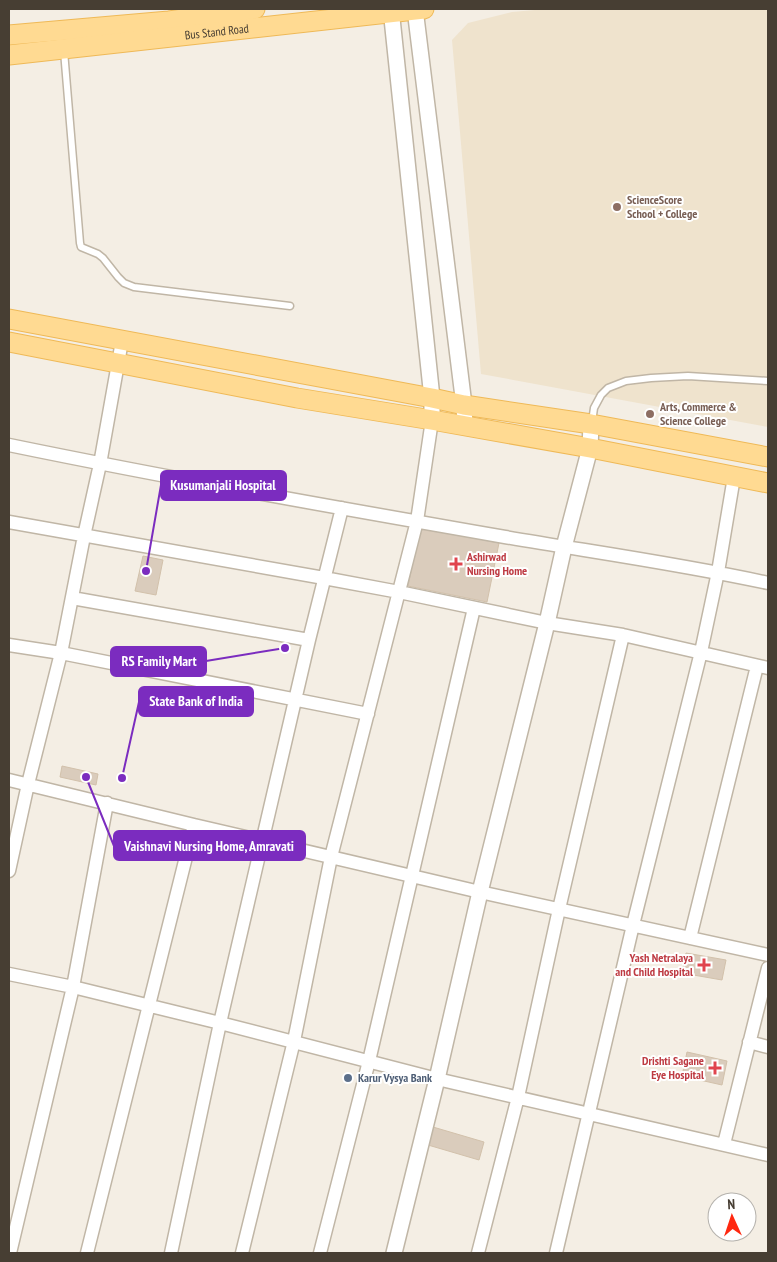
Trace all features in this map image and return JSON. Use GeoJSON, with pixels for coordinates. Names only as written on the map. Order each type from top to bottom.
{"type":"FeatureCollection","features":[{"type":"Feature","properties":{"kind":"main road","name":"Bus Stand Road"},"geometry":{"type":"LineString","coordinates":[[9,35],[168,15],[255,9]]}},
{"type":"Feature","properties":{"kind":"main road","name":"Bus Stand Road"},"geometry":{"type":"LineString","coordinates":[[9,56],[418,9]]}},
{"type":"Feature","properties":{"kind":"main road"},"geometry":{"type":"LineString","coordinates":[[9,320],[464,405],[591,424],[768,457]]}},
{"type":"Feature","properties":{"kind":"main road"},"geometry":{"type":"LineString","coordinates":[[9,342],[297,398],[590,448],[768,483]]}},
{"type":"Feature","properties":{"kind":"street"},"geometry":{"type":"LineString","coordinates":[[418,9],[465,426]]}},
{"type":"Feature","properties":{"kind":"street"},"geometry":{"type":"LineString","coordinates":[[242,1253],[294,1041],[331,857],[417,521],[432,420],[432,398],[392,11]]}},
{"type":"Feature","properties":{"kind":"street"},"geometry":{"type":"LineString","coordinates":[[413,211],[440,207]]}},
{"type":"Feature","properties":{"kind":"street"},"geometry":{"type":"LineString","coordinates":[[9,871],[28,784],[61,653],[100,464],[122,340]]}},
{"type":"Feature","properties":{"kind":"street"},"geometry":{"type":"LineString","coordinates":[[394,1253],[564,547],[590,448],[591,424]]}},
{"type":"Feature","properties":{"kind":"street"},"geometry":{"type":"LineString","coordinates":[[9,446],[342,508],[718,572],[768,583]]}},
{"type":"Feature","properties":{"kind":"street"},"geometry":{"type":"LineString","coordinates":[[556,1253],[633,925],[701,652],[718,572],[734,477]]}},
{"type":"Feature","properties":{"kind":"street"},"geometry":{"type":"LineString","coordinates":[[171,1253],[220,1023],[309,640],[342,508]]}},
{"type":"Feature","properties":{"kind":"street"},"geometry":{"type":"LineString","coordinates":[[9,522],[399,592],[547,623],[623,635],[762,667],[690,938]]}},
{"type":"Feature","properties":{"kind":"street"},"geometry":{"type":"LineString","coordinates":[[72,598],[309,640]]}},
{"type":"Feature","properties":{"kind":"street"},"geometry":{"type":"LineString","coordinates":[[320,1253],[370,1061],[474,608]]}},
{"type":"Feature","properties":{"kind":"street"},"geometry":{"type":"LineString","coordinates":[[478,1253],[518,1097],[559,909],[623,635]]}},
{"type":"Feature","properties":{"kind":"street"},"geometry":{"type":"LineString","coordinates":[[9,645],[61,653],[368,714]]}},
{"type":"Feature","properties":{"kind":"street"},"geometry":{"type":"LineString","coordinates":[[9,780],[480,892],[768,955]]}},
{"type":"Feature","properties":{"kind":"street"},"geometry":{"type":"LineString","coordinates":[[10,1253],[73,987],[107,803]]}},
{"type":"Feature","properties":{"kind":"street"},"geometry":{"type":"LineString","coordinates":[[87,1253],[194,825]]}},
{"type":"Feature","properties":{"kind":"street"},"geometry":{"type":"LineString","coordinates":[[724,1144],[768,968]]}},
{"type":"Feature","properties":{"kind":"street"},"geometry":{"type":"LineString","coordinates":[[9,974],[73,987],[294,1041],[437,1079],[768,1155]]}},
{"type":"Feature","properties":{"kind":"street"},"geometry":{"type":"LineString","coordinates":[[750,1042],[768,1047]]}},
{"type":"Feature","properties":{"kind":"lane"},"geometry":{"type":"LineString","coordinates":[[64,50],[81,247],[100,256],[124,283],[134,287],[290,306]]}},
{"type":"Feature","properties":{"kind":"lane"},"geometry":{"type":"LineString","coordinates":[[591,424],[594,408],[601,395],[608,388],[626,381],[688,376],[768,381]]}},
{"type":"Feature","properties":{"kind":"shaded area","name":"ScienceScore School + College"},"geometry":{"type":"Polygon","coordinates":[[[546,9],[768,9],[768,427],[481,374],[452,40],[468,23],[512,12],[546,9]]]}},
{"type":"Feature","properties":{"kind":"building"},"geometry":{"type":"Polygon","coordinates":[[[420,527],[499,543],[487,602],[408,586],[420,527]]]}},
{"type":"Feature","properties":{"kind":"building"},"geometry":{"type":"Polygon","coordinates":[[[143,556],[163,560],[156,595],[135,591],[143,556]]]}},
{"type":"Feature","properties":{"kind":"building"},"geometry":{"type":"Polygon","coordinates":[[[62,766],[98,774],[96,785],[60,777],[62,766]]]}},
{"type":"Feature","properties":{"kind":"building"},"geometry":{"type":"Polygon","coordinates":[[[686,953],[726,960],[722,980],[682,973],[686,953]]]}},
{"type":"Feature","properties":{"kind":"building"},"geometry":{"type":"Polygon","coordinates":[[[687,1052],[727,1061],[722,1085],[682,1076],[687,1052]]]}},
{"type":"Feature","properties":{"kind":"building"},"geometry":{"type":"Polygon","coordinates":[[[433,1127],[484,1142],[479,1160],[428,1145],[433,1127]]]}},
{"type":"Feature","properties":{"kind":"place","name":"ScienceScore School + College"},"geometry":{"type":"Point","coordinates":[617,207]}},
{"type":"Feature","properties":{"kind":"place","name":"Arts, Commerce & Science College"},"geometry":{"type":"Point","coordinates":[650,414]}},
{"type":"Feature","properties":{"kind":"place","name":"Ashirwad Nursing Home"},"geometry":{"type":"Point","coordinates":[456,564]}},
{"type":"Feature","properties":{"kind":"place","name":"Kusumanjali Hospital"},"geometry":{"type":"Point","coordinates":[146,571]}},
{"type":"Feature","properties":{"kind":"place","name":"RS Family Mart"},"geometry":{"type":"Point","coordinates":[285,648]}},
{"type":"Feature","properties":{"kind":"place","name":"Vaishnavi Nursing Home, Amravati"},"geometry":{"type":"Point","coordinates":[86,777]}},
{"type":"Feature","properties":{"kind":"place","name":"State Bank of India"},"geometry":{"type":"Point","coordinates":[122,778]}},
{"type":"Feature","properties":{"kind":"place","name":"Yash Netralaya and Child Hospital"},"geometry":{"type":"Point","coordinates":[704,965]}},
{"type":"Feature","properties":{"kind":"place","name":"Drishti Sagane Eye Hospital"},"geometry":{"type":"Point","coordinates":[715,1068]}},
{"type":"Feature","properties":{"kind":"place","name":"Karur Vysya Bank"},"geometry":{"type":"Point","coordinates":[348,1078]}}]}
